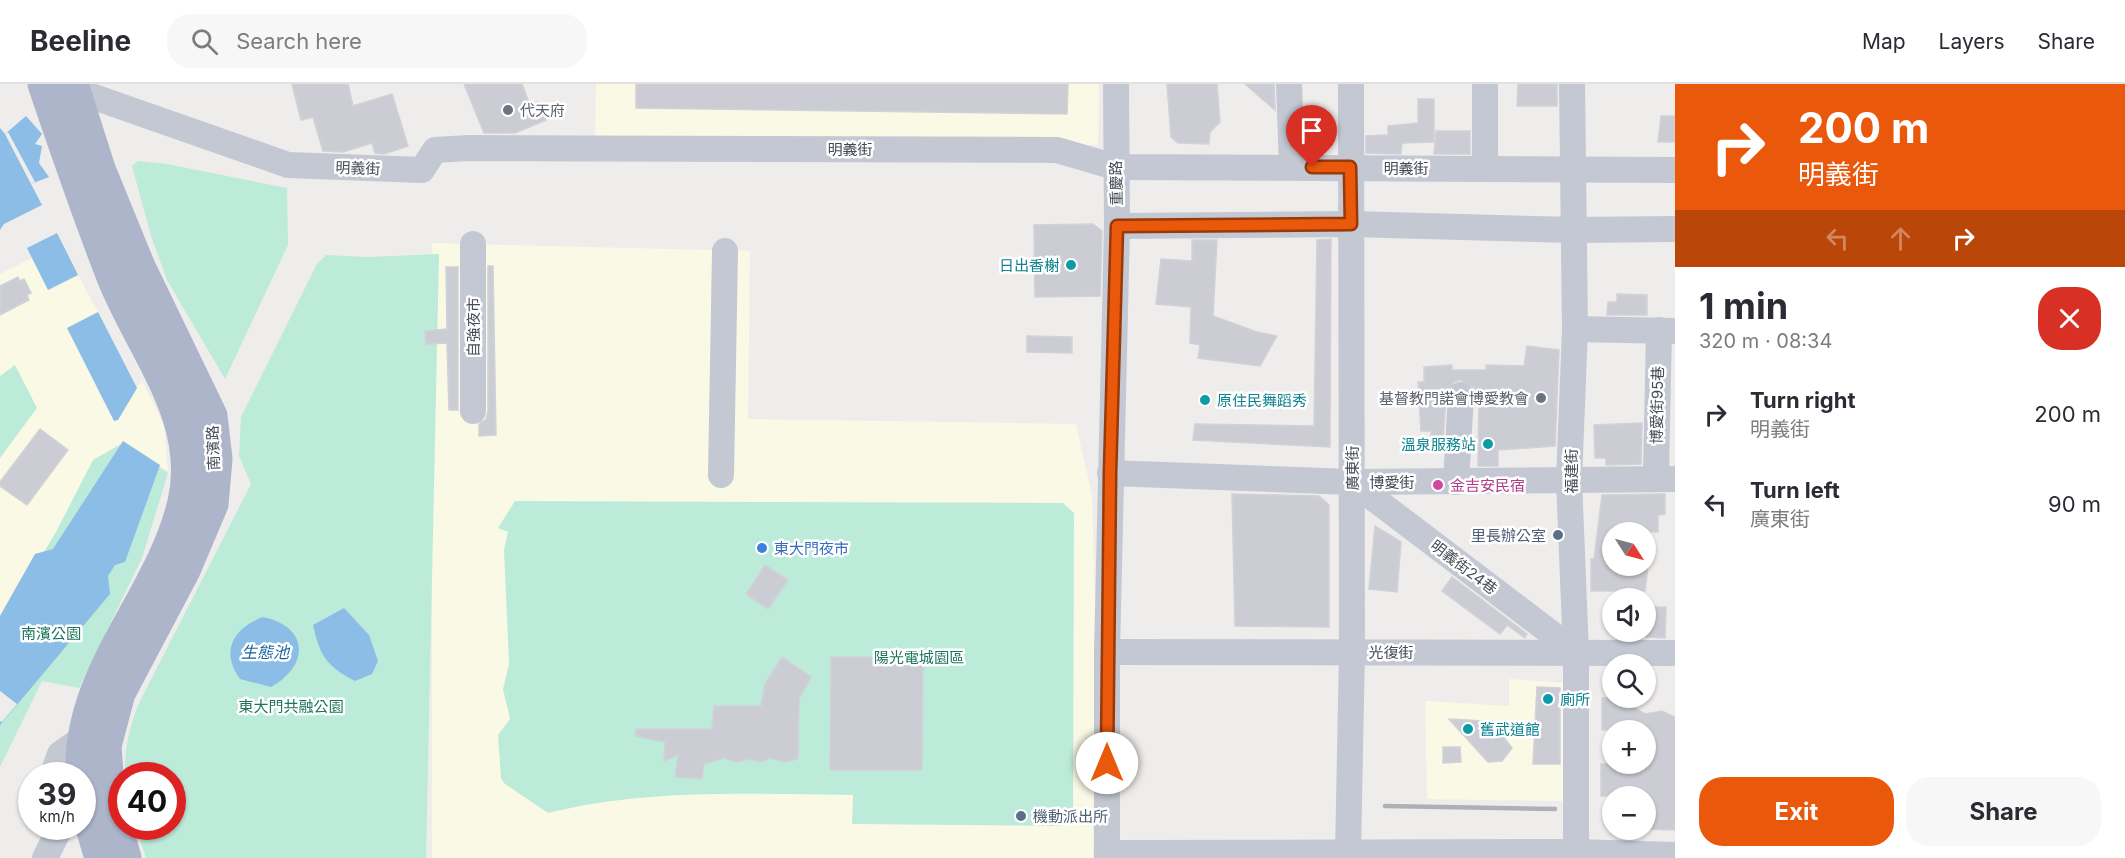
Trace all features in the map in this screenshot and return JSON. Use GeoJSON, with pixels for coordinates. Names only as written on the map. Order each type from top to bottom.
{"type":"FeatureCollection","features":[{"type":"Feature","properties":{"kind":"main road","name":"南濱路"},"geometry":{"type":"LineString","coordinates":[[60,89],[114,280],[175,403],[189,454],[184,500],[174,534],[93,694],[83,738],[84,762]]}},
{"type":"Feature","properties":{"kind":"main road","name":"南濱路"},"geometry":{"type":"LineString","coordinates":[[60,89],[99,169],[139,267],[211,416],[216,459],[212,504],[184,570],[119,693],[96,778]]}},
{"type":"Feature","properties":{"kind":"main road"},"geometry":{"type":"LineString","coordinates":[[96,821],[125,858]]}},
{"type":"Feature","properties":{"kind":"street","name":"重慶路"},"geometry":{"type":"LineString","coordinates":[[1107,855],[1107,652],[1117,226],[1116,84]]}},
{"type":"Feature","properties":{"kind":"street"},"geometry":{"type":"LineString","coordinates":[[1289,84],[1293,167]]}},
{"type":"Feature","properties":{"kind":"street","name":"廣東街"},"geometry":{"type":"LineString","coordinates":[[1348,852],[1352,652],[1351,84]]}},
{"type":"Feature","properties":{"kind":"street"},"geometry":{"type":"LineString","coordinates":[[1485,84],[1485,168]]}},
{"type":"Feature","properties":{"kind":"street","name":"福建街"},"geometry":{"type":"LineString","coordinates":[[1572,84],[1575,329],[1569,480],[1576,652],[1576,855]]}},
{"type":"Feature","properties":{"kind":"street","name":"明義街"},"geometry":{"type":"LineString","coordinates":[[60,89],[288,165],[422,170],[435,150],[599,148],[1057,150],[1115,167],[1675,170]]}},
{"type":"Feature","properties":{"kind":"street"},"geometry":{"type":"LineString","coordinates":[[1117,226],[1351,224],[1574,230],[1675,229]]}},
{"type":"Feature","properties":{"kind":"street","name":"自強夜市"},"geometry":{"type":"LineString","coordinates":[[473,244],[473,411]]}},
{"type":"Feature","properties":{"kind":"street"},"geometry":{"type":"LineString","coordinates":[[721,475],[725,251]]}},
{"type":"Feature","properties":{"kind":"street"},"geometry":{"type":"LineString","coordinates":[[1575,329],[1667,330]]}},
{"type":"Feature","properties":{"kind":"street","name":"博愛街95巷"},"geometry":{"type":"LineString","coordinates":[[1667,330],[1656,474],[1667,479]]}},
{"type":"Feature","properties":{"kind":"street"},"geometry":{"type":"LineString","coordinates":[[1456,482],[1461,395]]}},
{"type":"Feature","properties":{"kind":"street","name":"博愛街"},"geometry":{"type":"LineString","coordinates":[[1110,473],[1352,482],[1667,479]]}},
{"type":"Feature","properties":{"kind":"street","name":"明義街24巷"},"geometry":{"type":"LineString","coordinates":[[1352,482],[1576,652]]}},
{"type":"Feature","properties":{"kind":"street","name":"光復街"},"geometry":{"type":"LineString","coordinates":[[1107,652],[1675,652]]}},
{"type":"Feature","properties":{"kind":"street"},"geometry":{"type":"LineString","coordinates":[[57,762],[60,753],[83,738]]}},
{"type":"Feature","properties":{"kind":"street"},"geometry":{"type":"LineString","coordinates":[[34,858],[37,840]]}},
{"type":"Feature","properties":{"kind":"street"},"geometry":{"type":"LineString","coordinates":[[45,858],[60,840]]}},
{"type":"Feature","properties":{"kind":"street"},"geometry":{"type":"LineString","coordinates":[[1107,855],[1264,856],[1348,852],[1675,855]]}},
{"type":"Feature","properties":{"kind":"shaded area"},"geometry":{"type":"Polygon","coordinates":[[[596,84],[1099,84],[1098,145],[595,139],[596,84]]]}},
{"type":"Feature","properties":{"kind":"shaded area","name":"東大門夜市"},"geometry":{"type":"Polygon","coordinates":[[[432,243],[750,251],[748,419],[1076,424],[1092,496],[1095,601],[1093,858],[432,858],[432,243]]]}},
{"type":"Feature","properties":{"kind":"shaded area"},"geometry":{"type":"Polygon","coordinates":[[[32,258],[48,290],[78,275],[98,312],[67,328],[118,420],[142,380],[164,425],[168,471],[123,442],[52,549],[35,554],[0,616],[0,274],[32,258]]]}},
{"type":"Feature","properties":{"kind":"shaded area"},"geometry":{"type":"Polygon","coordinates":[[[1509,679],[1564,683],[1563,801],[1427,799],[1425,701],[1509,706],[1509,679]]]}},
{"type":"Feature","properties":{"kind":"green space"},"geometry":{"type":"Polygon","coordinates":[[[138,161],[167,164],[287,188],[288,245],[225,379],[167,280],[151,236],[132,166],[138,161]]]}},
{"type":"Feature","properties":{"kind":"green space","name":"東大門共融公園"},"geometry":{"type":"Polygon","coordinates":[[[439,254],[426,858],[146,858],[140,840],[186,840],[186,762],[126,762],[128,736],[141,699],[251,484],[239,456],[241,417],[317,264],[326,255],[368,257],[439,254]]]}},
{"type":"Feature","properties":{"kind":"green space"},"geometry":{"type":"Polygon","coordinates":[[[15,365],[37,408],[0,458],[0,376],[15,365]]]}},
{"type":"Feature","properties":{"kind":"green space","name":"南濱公園"},"geometry":{"type":"Polygon","coordinates":[[[121,444],[168,473],[142,558],[79,688],[42,681],[0,767],[0,625],[56,532],[93,460],[121,444]]]}},
{"type":"Feature","properties":{"kind":"green space","name":"陽光電城園區"},"geometry":{"type":"Polygon","coordinates":[[[515,501],[1063,503],[1074,513],[1073,815],[1060,826],[852,824],[853,795],[738,794],[661,796],[585,805],[548,813],[505,784],[501,778],[498,735],[510,719],[503,689],[509,664],[504,550],[508,532],[498,528],[515,501]]]}},
{"type":"Feature","properties":{"kind":"water"},"geometry":{"type":"Polygon","coordinates":[[[26,116],[42,134],[35,144],[42,146],[39,163],[49,177],[31,184],[42,205],[4,224],[0,230],[0,128],[5,134],[26,116]]]}},
{"type":"Feature","properties":{"kind":"water"},"geometry":{"type":"Polygon","coordinates":[[[57,233],[78,275],[48,290],[27,248],[57,233]]]}},
{"type":"Feature","properties":{"kind":"water"},"geometry":{"type":"Polygon","coordinates":[[[98,312],[137,388],[118,420],[114,421],[67,328],[98,312]]]}},
{"type":"Feature","properties":{"kind":"water","name":"南濱公園"},"geometry":{"type":"Polygon","coordinates":[[[123,441],[160,465],[125,562],[115,565],[108,576],[110,594],[0,725],[0,616],[35,554],[53,549],[123,441]]]}},
{"type":"Feature","properties":{"kind":"water","name":"生態池"},"geometry":{"type":"Polygon","coordinates":[[[344,608],[369,635],[378,661],[372,674],[355,681],[337,670],[326,659],[318,645],[313,625],[344,608]]]}},
{"type":"Feature","properties":{"kind":"water","name":"生態池"},"geometry":{"type":"Polygon","coordinates":[[[263,617],[289,629],[296,638],[299,648],[298,658],[293,668],[271,687],[240,679],[231,659],[231,650],[237,634],[244,627],[263,617]]]}},
{"type":"Feature","properties":{"kind":"pier"},"geometry":{"type":"Polygon","coordinates":[[[8,132],[35,182],[31,184],[5,134],[8,132]]]}},
{"type":"Feature","properties":{"kind":"pier"},"geometry":{"type":"Polygon","coordinates":[[[0,691],[17,704],[2,722],[0,721],[0,691]]]}},
{"type":"Feature","properties":{"kind":"building"},"geometry":{"type":"Polygon","coordinates":[[[292,84],[348,84],[353,106],[392,94],[408,146],[384,154],[375,153],[372,143],[343,152],[323,151],[313,117],[301,120],[292,84]]]}},
{"type":"Feature","properties":{"kind":"building","name":"代天府"},"geometry":{"type":"Polygon","coordinates":[[[464,84],[522,84],[530,105],[537,102],[546,120],[515,133],[484,133],[464,84]]]}},
{"type":"Feature","properties":{"kind":"building"},"geometry":{"type":"Polygon","coordinates":[[[636,84],[1068,84],[1067,114],[636,108],[636,84]]]}},
{"type":"Feature","properties":{"kind":"building"},"geometry":{"type":"Polygon","coordinates":[[[1167,84],[1217,84],[1220,122],[1210,132],[1209,144],[1178,143],[1171,137],[1167,84]]]}},
{"type":"Feature","properties":{"kind":"building"},"geometry":{"type":"Polygon","coordinates":[[[1245,84],[1274,84],[1275,110],[1245,84]]]}},
{"type":"Feature","properties":{"kind":"building"},"geometry":{"type":"Polygon","coordinates":[[[1518,84],[1557,84],[1557,106],[1517,106],[1518,84]]]}},
{"type":"Feature","properties":{"kind":"building"},"geometry":{"type":"Polygon","coordinates":[[[1418,99],[1434,99],[1434,142],[1402,143],[1401,154],[1366,153],[1366,136],[1388,135],[1388,126],[1418,123],[1418,99]]]}},
{"type":"Feature","properties":{"kind":"building"},"geometry":{"type":"Polygon","coordinates":[[[1661,116],[1675,116],[1675,142],[1658,142],[1661,116]]]}},
{"type":"Feature","properties":{"kind":"building"},"geometry":{"type":"Polygon","coordinates":[[[1436,131],[1470,131],[1470,154],[1434,154],[1436,131]]]}},
{"type":"Feature","properties":{"kind":"building","name":"日出香榭"},"geometry":{"type":"Polygon","coordinates":[[[1093,224],[1102,231],[1100,296],[1035,297],[1034,225],[1093,224]]]}},
{"type":"Feature","properties":{"kind":"building"},"geometry":{"type":"Polygon","coordinates":[[[1331,239],[1330,447],[1193,440],[1195,424],[1314,426],[1317,240],[1331,239]]]}},
{"type":"Feature","properties":{"kind":"building"},"geometry":{"type":"Polygon","coordinates":[[[1192,240],[1217,240],[1213,316],[1257,332],[1277,336],[1260,366],[1198,358],[1200,345],[1190,343],[1191,307],[1156,304],[1161,259],[1192,261],[1192,240]]]}},
{"type":"Feature","properties":{"kind":"building"},"geometry":{"type":"Polygon","coordinates":[[[488,266],[493,266],[496,435],[479,436],[479,424],[486,419],[488,411],[488,266]]]}},
{"type":"Feature","properties":{"kind":"building"},"geometry":{"type":"Polygon","coordinates":[[[446,267],[458,267],[458,410],[449,410],[447,343],[426,344],[425,331],[447,329],[446,267]]]}},
{"type":"Feature","properties":{"kind":"building"},"geometry":{"type":"Polygon","coordinates":[[[18,277],[20,281],[24,279],[31,293],[27,295],[29,300],[0,315],[0,286],[18,277]]]}},
{"type":"Feature","properties":{"kind":"building"},"geometry":{"type":"Polygon","coordinates":[[[1617,294],[1647,295],[1647,315],[1607,315],[1608,302],[1617,302],[1617,294]]]}},
{"type":"Feature","properties":{"kind":"building"},"geometry":{"type":"Polygon","coordinates":[[[1027,336],[1072,337],[1072,353],[1027,352],[1027,336]]]}},
{"type":"Feature","properties":{"kind":"building"},"geometry":{"type":"Polygon","coordinates":[[[1527,346],[1559,350],[1555,446],[1498,450],[1498,466],[1478,466],[1479,400],[1476,403],[1474,388],[1461,380],[1454,382],[1446,394],[1443,443],[1431,443],[1431,431],[1421,431],[1418,382],[1424,382],[1424,367],[1452,365],[1452,370],[1486,370],[1486,365],[1524,366],[1527,346]]]}},
{"type":"Feature","properties":{"kind":"building"},"geometry":{"type":"Polygon","coordinates":[[[1642,423],[1641,464],[1606,465],[1606,458],[1595,458],[1594,425],[1642,423]]]}},
{"type":"Feature","properties":{"kind":"building"},"geometry":{"type":"Polygon","coordinates":[[[40,429],[68,450],[27,505],[0,486],[0,482],[40,429]]]}},
{"type":"Feature","properties":{"kind":"building"},"geometry":{"type":"Polygon","coordinates":[[[1232,494],[1319,496],[1329,505],[1329,627],[1235,626],[1232,494]]]}},
{"type":"Feature","properties":{"kind":"building"},"geometry":{"type":"Polygon","coordinates":[[[1665,494],[1665,514],[1658,515],[1658,532],[1656,532],[1656,522],[1602,522],[1602,576],[1647,576],[1645,588],[1602,588],[1602,591],[1591,591],[1591,559],[1594,559],[1602,495],[1665,494]]]}},
{"type":"Feature","properties":{"kind":"building"},"geometry":{"type":"Polygon","coordinates":[[[1375,526],[1401,542],[1397,592],[1369,589],[1375,526]]]}},
{"type":"Feature","properties":{"kind":"building"},"geometry":{"type":"Polygon","coordinates":[[[765,565],[788,580],[768,609],[746,594],[765,565]]]}},
{"type":"Feature","properties":{"kind":"building"},"geometry":{"type":"Polygon","coordinates":[[[1452,577],[1527,634],[1525,638],[1507,625],[1500,634],[1442,591],[1452,577]]]}},
{"type":"Feature","properties":{"kind":"building"},"geometry":{"type":"Polygon","coordinates":[[[1656,607],[1666,607],[1665,638],[1656,638],[1656,607]]]}},
{"type":"Feature","properties":{"kind":"building"},"geometry":{"type":"Polygon","coordinates":[[[782,657],[811,677],[799,699],[798,759],[785,762],[770,758],[761,762],[750,759],[736,762],[724,758],[704,764],[702,779],[675,777],[678,755],[664,761],[665,742],[635,736],[636,729],[712,729],[714,706],[761,706],[765,684],[782,657]]]}},
{"type":"Feature","properties":{"kind":"building"},"geometry":{"type":"Polygon","coordinates":[[[831,657],[923,657],[922,770],[830,770],[831,657]]]}},
{"type":"Feature","properties":{"kind":"building"},"geometry":{"type":"Polygon","coordinates":[[[1537,687],[1560,688],[1560,764],[1533,764],[1537,687]]]}},
{"type":"Feature","properties":{"kind":"building"},"geometry":{"type":"Polygon","coordinates":[[[1602,708],[1635,708],[1645,714],[1662,711],[1675,717],[1675,830],[1656,829],[1656,786],[1602,786],[1601,796],[1601,764],[1602,774],[1656,774],[1656,720],[1602,720],[1602,708]]]}},
{"type":"Feature","properties":{"kind":"building"},"geometry":{"type":"Polygon","coordinates":[[[1449,719],[1482,721],[1482,732],[1502,735],[1512,748],[1502,761],[1488,762],[1449,719]]]}},
{"type":"Feature","properties":{"kind":"building"},"geometry":{"type":"Polygon","coordinates":[[[1443,747],[1460,747],[1461,762],[1443,763],[1443,747]]]}},
{"type":"Feature","properties":{"kind":"railway"},"geometry":{"type":"LineString","coordinates":[[1385,806],[1555,809]]}},
{"type":"Feature","properties":{"kind":"place","name":"代天府"},"geometry":{"type":"Point","coordinates":[508,110]}},
{"type":"Feature","properties":{"kind":"place","name":"日出香榭"},"geometry":{"type":"Point","coordinates":[1071,265]}},
{"type":"Feature","properties":{"kind":"place","name":"基督教門諾會博愛教會"},"geometry":{"type":"Point","coordinates":[1541,398]}},
{"type":"Feature","properties":{"kind":"place","name":"原住民舞蹈秀"},"geometry":{"type":"Point","coordinates":[1205,400]}},
{"type":"Feature","properties":{"kind":"place","name":"溫泉服務站"},"geometry":{"type":"Point","coordinates":[1488,444]}},
{"type":"Feature","properties":{"kind":"place","name":"金吉安民宿"},"geometry":{"type":"Point","coordinates":[1438,485]}},
{"type":"Feature","properties":{"kind":"place","name":"里長辦公室"},"geometry":{"type":"Point","coordinates":[1558,535]}},
{"type":"Feature","properties":{"kind":"place","name":"東大門夜市"},"geometry":{"type":"Point","coordinates":[762,548]}},
{"type":"Feature","properties":{"kind":"place","name":"廁所"},"geometry":{"type":"Point","coordinates":[1548,699]}},
{"type":"Feature","properties":{"kind":"place","name":"舊武道館"},"geometry":{"type":"Point","coordinates":[1468,729]}},
{"type":"Feature","properties":{"kind":"place","name":"機動派出所"},"geometry":{"type":"Point","coordinates":[1021,816]}},
{"type":"Feature","properties":{"kind":"route"},"geometry":{"type":"LineString","coordinates":[[1107,763],[1110,473],[1117,226],[1351,224],[1350,167],[1312,167]]}}]}
